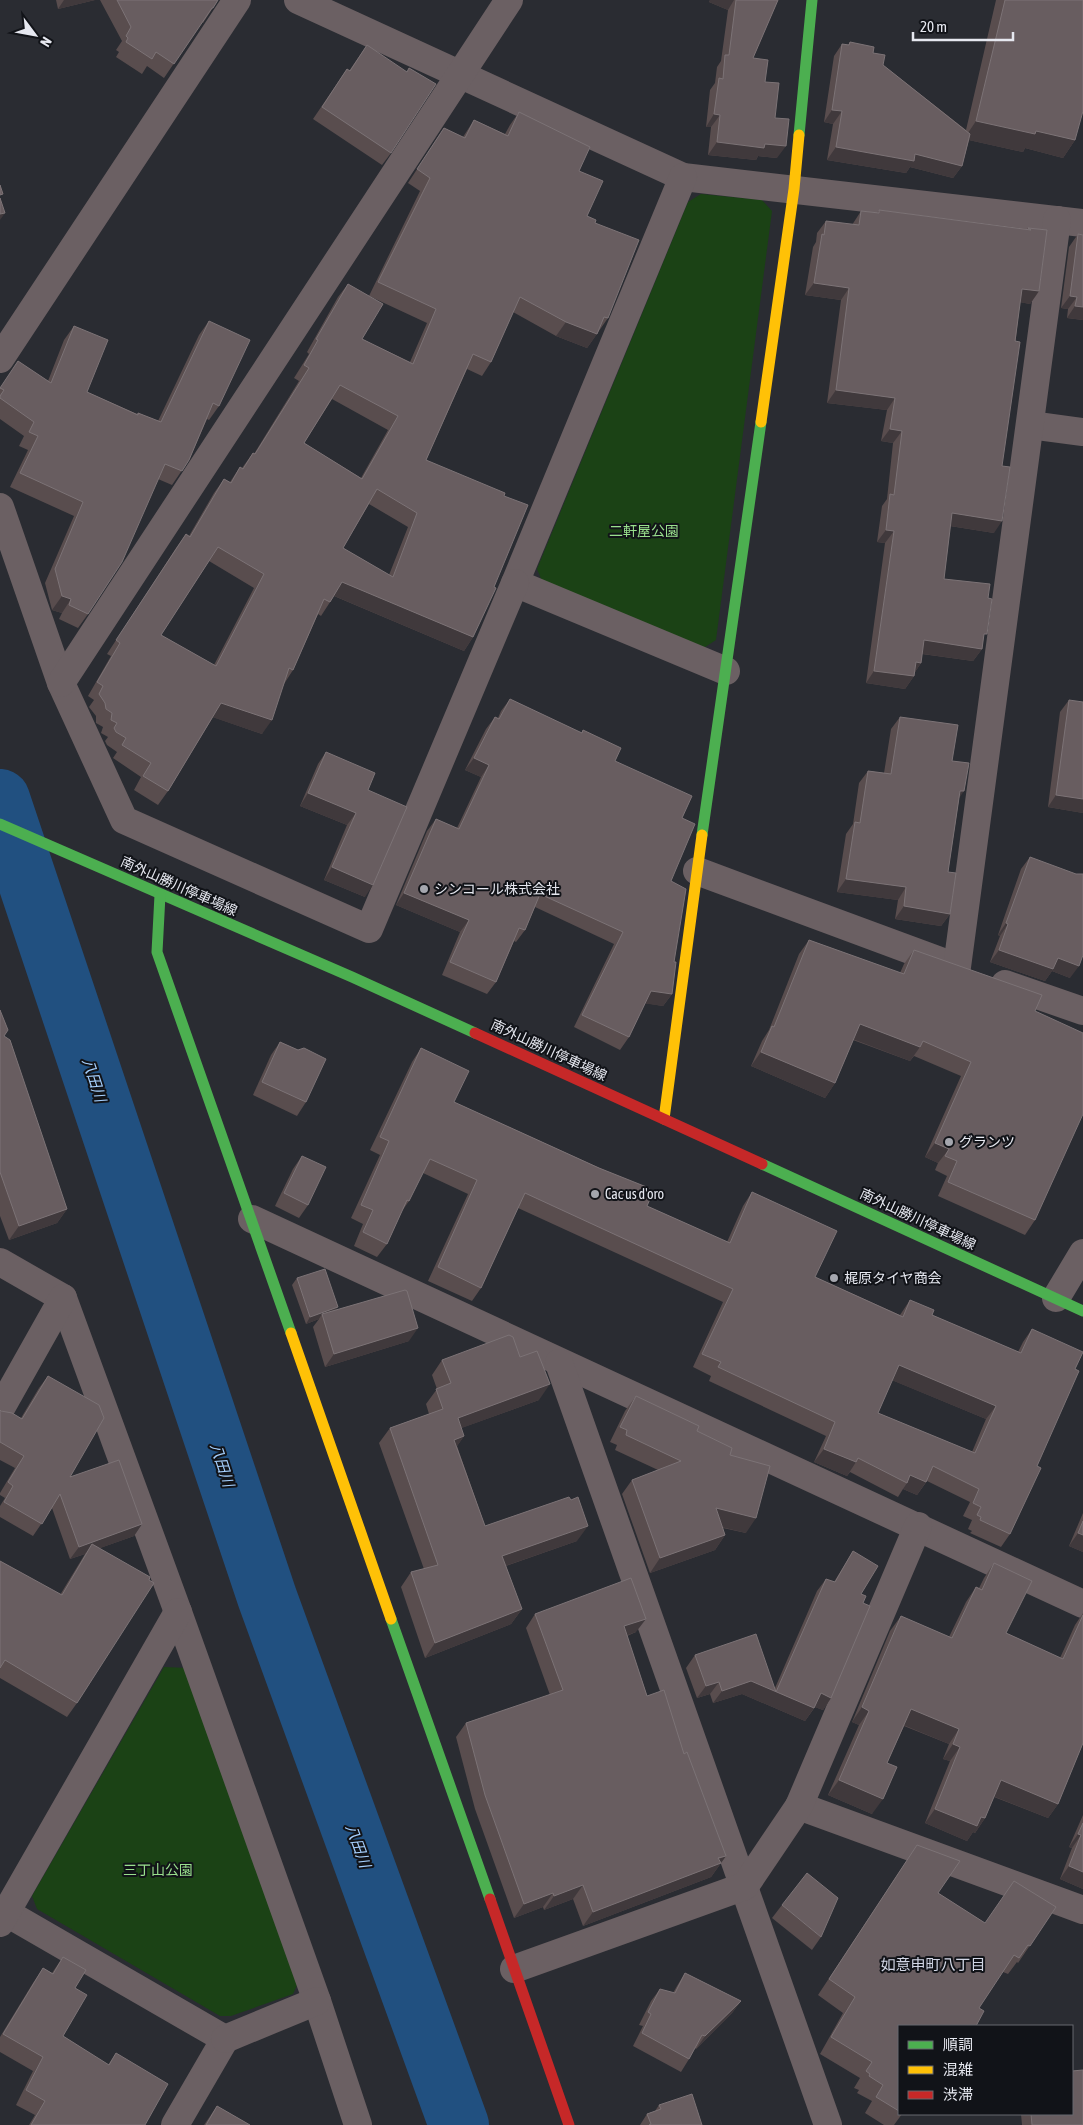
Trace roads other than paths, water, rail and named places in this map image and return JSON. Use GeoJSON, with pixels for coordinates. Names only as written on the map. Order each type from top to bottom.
{"type":"FeatureCollection","features":[{"type":"Feature","properties":{"kind":"street"},"geometry":{"type":"LineString","coordinates":[[0,359],[237,0]]}},
{"type":"Feature","properties":{"kind":"street"},"geometry":{"type":"LineString","coordinates":[[298,0],[683,177],[1070,222],[1030,426],[957,967]]}},
{"type":"Feature","properties":{"kind":"street"},"geometry":{"type":"LineString","coordinates":[[61,683],[509,0]]}},
{"type":"Feature","properties":{"kind":"street"},"geometry":{"type":"LineString","coordinates":[[664,1119],[696,871],[794,189],[812,0]]}},
{"type":"Feature","properties":{"kind":"street"},"geometry":{"type":"LineString","coordinates":[[0,507],[61,683],[124,820],[369,929],[683,177]]}},
{"type":"Feature","properties":{"kind":"street"},"geometry":{"type":"LineString","coordinates":[[1030,426],[1083,432]]}},
{"type":"Feature","properties":{"kind":"street"},"geometry":{"type":"LineString","coordinates":[[515,583],[726,671]]}},
{"type":"Feature","properties":{"kind":"street","name":"南外山勝川停車場線"},"geometry":{"type":"LineString","coordinates":[[0,824],[352,977],[1083,1311]]}},
{"type":"Feature","properties":{"kind":"street"},"geometry":{"type":"LineString","coordinates":[[696,871],[1083,1011]]}},
{"type":"Feature","properties":{"kind":"street"},"geometry":{"type":"LineString","coordinates":[[160,895],[157,952],[569,2125]]}},
{"type":"Feature","properties":{"kind":"street"},"geometry":{"type":"LineString","coordinates":[[252,1219],[1083,1604]]}},
{"type":"Feature","properties":{"kind":"street"},"geometry":{"type":"LineString","coordinates":[[1056,1298],[1083,1253]]}},
{"type":"Feature","properties":{"kind":"street"},"geometry":{"type":"LineString","coordinates":[[0,1262],[63,1298],[317,2001],[358,2125]]}},
{"type":"Feature","properties":{"kind":"street"},"geometry":{"type":"LineString","coordinates":[[0,1410],[63,1298]]}},
{"type":"Feature","properties":{"kind":"street"},"geometry":{"type":"LineString","coordinates":[[559,1362],[746,1886],[828,2125]]}},
{"type":"Feature","properties":{"kind":"street"},"geometry":{"type":"LineString","coordinates":[[514,1969],[746,1886],[799,1806],[918,1526]]}},
{"type":"Feature","properties":{"kind":"street"},"geometry":{"type":"LineString","coordinates":[[178,1612],[2,1915],[225,2039]]}},
{"type":"Feature","properties":{"kind":"street"},"geometry":{"type":"LineString","coordinates":[[799,1806],[1083,1910]]}},
{"type":"Feature","properties":{"kind":"street"},"geometry":{"type":"LineString","coordinates":[[175,2125],[225,2039],[317,2001]]}},
{"type":"Feature","properties":{"kind":"waterway","name":"八田川"},"geometry":{"type":"LineString","coordinates":[[0,799],[267,1597],[459,2125]]}},
{"type":"Feature","properties":{"kind":"place","name":"シンコール株式会社"},"geometry":{"type":"Point","coordinates":[424,889]}},
{"type":"Feature","properties":{"kind":"place","name":"グランツ"},"geometry":{"type":"Point","coordinates":[949,1142]}},
{"type":"Feature","properties":{"kind":"place","name":"Cac us d'oro"},"geometry":{"type":"Point","coordinates":[595,1194]}},
{"type":"Feature","properties":{"kind":"place","name":"梶原タイヤ商会"},"geometry":{"type":"Point","coordinates":[834,1278]}},
{"type":"Feature","properties":{"kind":"district","name":"如意申町八丁目"},"geometry":{"type":"Point","coordinates":[933,1965]}},
{"type":"Feature","properties":{"kind":"park label","name":"二軒屋公園"},"geometry":{"type":"Point","coordinates":[644,531]}},
{"type":"Feature","properties":{"kind":"park label","name":"三丁山公園"},"geometry":{"type":"Point","coordinates":[158,1870]}}]}
